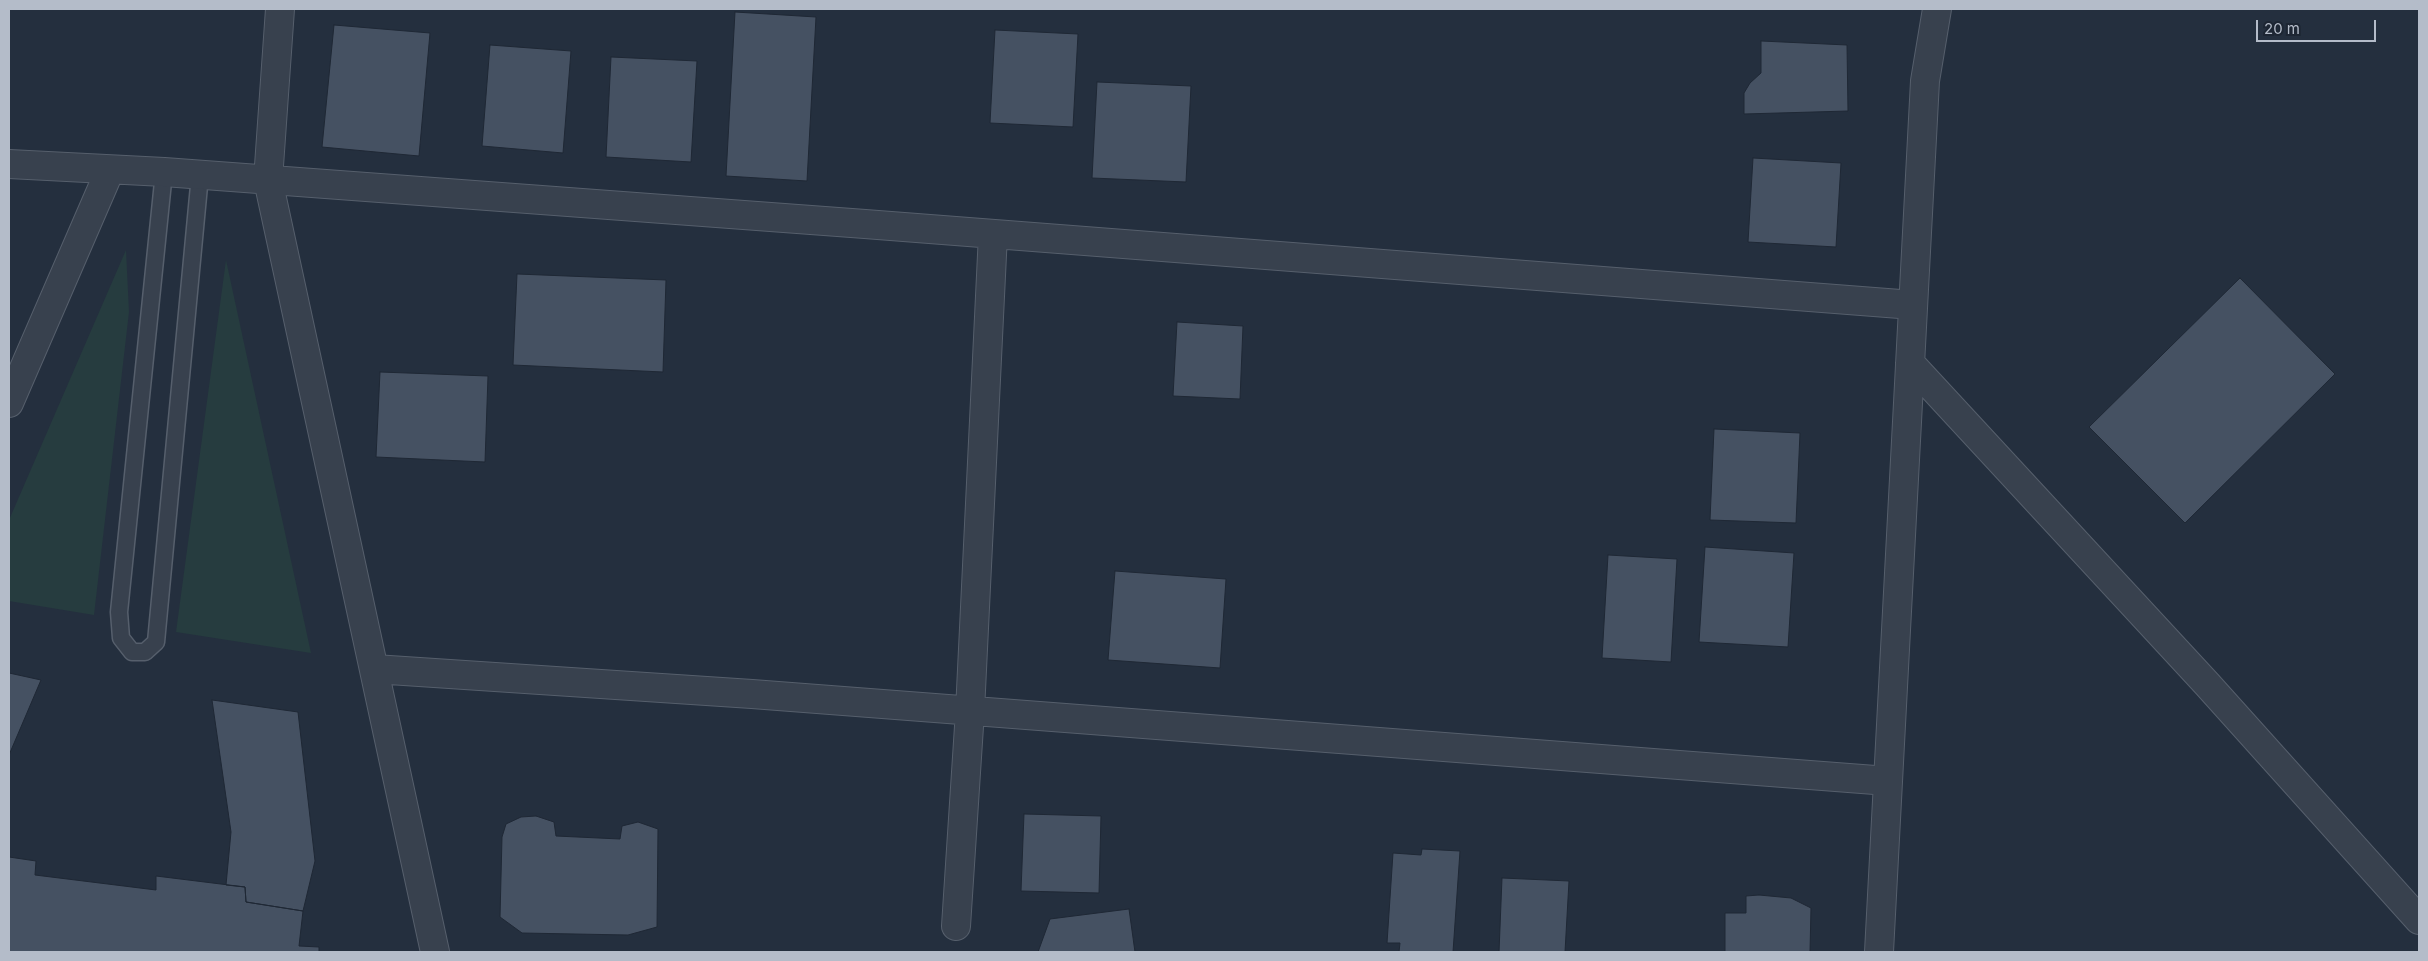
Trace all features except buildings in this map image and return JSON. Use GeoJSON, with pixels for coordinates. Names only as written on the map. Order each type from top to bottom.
{"type":"FeatureCollection","features":[{"type":"Feature","properties":{"kind":"street"},"geometry":{"type":"LineString","coordinates":[[280,9],[268,180],[435,952]]}},
{"type":"Feature","properties":{"kind":"street"},"geometry":{"type":"LineString","coordinates":[[1879,952],[1925,81],[1937,9]]}},
{"type":"Feature","properties":{"kind":"street"},"geometry":{"type":"LineString","coordinates":[[9,164],[164,172],[1913,305]]}},
{"type":"Feature","properties":{"kind":"street"},"geometry":{"type":"LineString","coordinates":[[9,403],[110,170]]}},
{"type":"Feature","properties":{"kind":"street"},"geometry":{"type":"LineString","coordinates":[[956,926],[970,711],[993,234]]}},
{"type":"Feature","properties":{"kind":"street"},"geometry":{"type":"LineString","coordinates":[[1910,363],[2207,684],[2419,920]]}},
{"type":"Feature","properties":{"kind":"street"},"geometry":{"type":"LineString","coordinates":[[374,669],[970,711],[1888,781]]}},
{"type":"Feature","properties":{"kind":"lane"},"geometry":{"type":"LineString","coordinates":[[164,172],[118,612],[121,638],[132,652],[145,652],[156,642],[200,175]]}},
{"type":"Feature","properties":{"kind":"green space"},"geometry":{"type":"Polygon","coordinates":[[[126,250],[129,312],[94,615],[9,601],[9,520],[126,250]]]}},
{"type":"Feature","properties":{"kind":"green space"},"geometry":{"type":"Polygon","coordinates":[[[226,260],[311,653],[176,632],[226,260]]]}}]}
